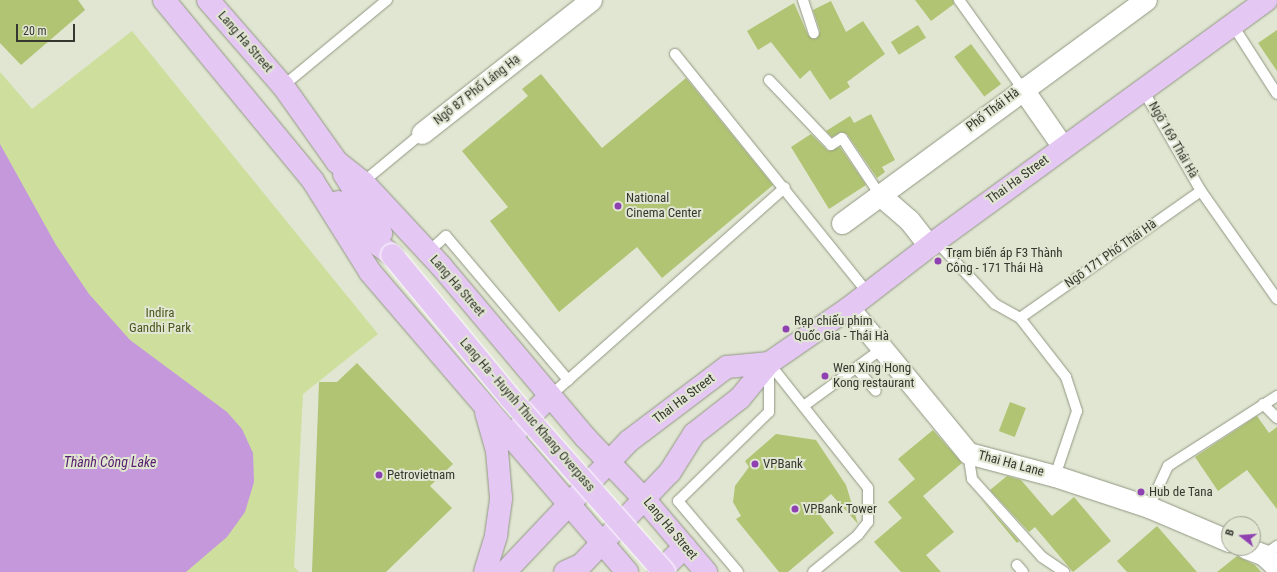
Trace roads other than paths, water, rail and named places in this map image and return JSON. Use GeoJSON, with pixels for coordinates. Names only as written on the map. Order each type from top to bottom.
{"type":"FeatureCollection","features":[{"type":"Feature","properties":{"kind":"main road"},"geometry":{"type":"LineString","coordinates":[[164,0],[313,180],[370,272],[484,403],[567,506],[627,572]]}},
{"type":"Feature","properties":{"kind":"main road","name":"Lang Ha Street"},"geometry":{"type":"LineString","coordinates":[[208,0],[282,86],[337,162],[363,182],[428,252],[550,396],[644,499],[706,572]]}},
{"type":"Feature","properties":{"kind":"main road","name":"Thai Ha Street"},"geometry":{"type":"LineString","coordinates":[[565,572],[581,565],[602,544],[670,472],[694,434],[740,398],[769,362],[849,308],[932,243],[1267,0]]}},
{"type":"Feature","properties":{"kind":"main road","name":"Lang Ha - Huynh Thuc Khang Overpass"},"geometry":{"type":"LineString","coordinates":[[337,162],[392,255]]}},
{"type":"Feature","properties":{"kind":"main road","name":"Lang Ha - Huynh Thuc Khang Overpass"},"geometry":{"type":"LineString","coordinates":[[313,180],[392,255],[511,399],[664,572]]}},
{"type":"Feature","properties":{"kind":"main road","name":"Thai Ha Street"},"geometry":{"type":"LineString","coordinates":[[505,572],[629,440],[727,366],[769,362]]}},
{"type":"Feature","properties":{"kind":"main road"},"geometry":{"type":"LineString","coordinates":[[511,437],[550,396]]}},
{"type":"Feature","properties":{"kind":"main road"},"geometry":{"type":"LineString","coordinates":[[484,403],[497,451],[501,498],[496,536],[485,572]]}},
{"type":"Feature","properties":{"kind":"main road"},"geometry":{"type":"LineString","coordinates":[[659,572],[686,547]]}},
{"type":"Feature","properties":{"kind":"street","name":"Ngõ 87 Phố Láng Hạ"},"geometry":{"type":"LineString","coordinates":[[422,133],[591,0]]}},
{"type":"Feature","properties":{"kind":"street","name":"Phố Thái Hà"},"geometry":{"type":"LineString","coordinates":[[842,223],[1022,88],[1146,0]]}},
{"type":"Feature","properties":{"kind":"street"},"geometry":{"type":"LineString","coordinates":[[1022,88],[1064,147]]}},
{"type":"Feature","properties":{"kind":"street"},"geometry":{"type":"LineString","coordinates":[[880,195],[909,220],[932,243]]}},
{"type":"Feature","properties":{"kind":"street","name":"Thai Ha Lane"},"geometry":{"type":"LineString","coordinates":[[849,308],[968,453],[1056,476],[1149,507],[1221,538]]}},
{"type":"Feature","properties":{"kind":"lane"},"geometry":{"type":"LineString","coordinates":[[282,86],[387,0]]}},
{"type":"Feature","properties":{"kind":"lane"},"geometry":{"type":"LineString","coordinates":[[803,0],[814,33]]}},
{"type":"Feature","properties":{"kind":"lane"},"geometry":{"type":"LineString","coordinates":[[959,0],[1022,88]]}},
{"type":"Feature","properties":{"kind":"lane"},"geometry":{"type":"LineString","coordinates":[[1232,24],[1277,94]]}},
{"type":"Feature","properties":{"kind":"lane"},"geometry":{"type":"LineString","coordinates":[[675,54],[785,187],[868,294]]}},
{"type":"Feature","properties":{"kind":"lane"},"geometry":{"type":"LineString","coordinates":[[769,80],[831,145],[842,138],[880,195]]}},
{"type":"Feature","properties":{"kind":"lane","name":"Ngõ 169 Thái Hà"},"geometry":{"type":"LineString","coordinates":[[1143,90],[1201,190],[1277,299]]}},
{"type":"Feature","properties":{"kind":"lane","name":"Ngõ 87 Phố Láng Hạ"},"geometry":{"type":"LineString","coordinates":[[363,182],[422,133]]}},
{"type":"Feature","properties":{"kind":"lane"},"geometry":{"type":"LineString","coordinates":[[550,396],[785,187]]}},
{"type":"Feature","properties":{"kind":"lane","name":"Ngõ 171 Phố Thái Hà"},"geometry":{"type":"LineString","coordinates":[[1020,318],[1201,190]]}},
{"type":"Feature","properties":{"kind":"lane"},"geometry":{"type":"LineString","coordinates":[[428,252],[446,236],[568,380]]}},
{"type":"Feature","properties":{"kind":"lane"},"geometry":{"type":"LineString","coordinates":[[932,243],[995,304],[1020,318],[1066,377],[1077,411],[1056,476]]}},
{"type":"Feature","properties":{"kind":"lane"},"geometry":{"type":"LineString","coordinates":[[805,405],[883,348]]}},
{"type":"Feature","properties":{"kind":"lane"},"geometry":{"type":"LineString","coordinates":[[769,362],[861,474],[868,488],[871,507],[868,522],[858,536],[813,572]]}},
{"type":"Feature","properties":{"kind":"lane"},"geometry":{"type":"LineString","coordinates":[[738,572],[678,501],[769,412],[769,362]]}},
{"type":"Feature","properties":{"kind":"lane"},"geometry":{"type":"LineString","coordinates":[[856,368],[876,391]]}},
{"type":"Feature","properties":{"kind":"lane"},"geometry":{"type":"LineString","coordinates":[[1149,507],[1168,466],[1277,396]]}},
{"type":"Feature","properties":{"kind":"lane"},"geometry":{"type":"LineString","coordinates":[[1263,404],[1277,418]]}},
{"type":"Feature","properties":{"kind":"lane"},"geometry":{"type":"LineString","coordinates":[[968,453],[972,479],[1042,557],[1064,572]]}},
{"type":"Feature","properties":{"kind":"water","name":"Thành Công Lake"},"geometry":{"type":"Polygon","coordinates":[[[0,144],[56,245],[89,294],[130,340],[227,412],[242,429],[253,453],[254,482],[245,512],[227,537],[186,572],[0,572],[0,144]]]}},
{"type":"Feature","properties":{"kind":"place","name":"National Cinema Center"},"geometry":{"type":"Point","coordinates":[618,206]}},
{"type":"Feature","properties":{"kind":"place","name":"Trạm biến áp F3 Thành Công - 171 Thái Hà"},"geometry":{"type":"Point","coordinates":[938,261]}},
{"type":"Feature","properties":{"kind":"place","name":"Rạp chiếu phim Quốc Gia - Thái Hà"},"geometry":{"type":"Point","coordinates":[786,329]}},
{"type":"Feature","properties":{"kind":"place","name":"Wen Xing Hong Kong restaurant"},"geometry":{"type":"Point","coordinates":[825,376]}},
{"type":"Feature","properties":{"kind":"place","name":"VPBank"},"geometry":{"type":"Point","coordinates":[755,464]}},
{"type":"Feature","properties":{"kind":"place","name":"Petrovietnam"},"geometry":{"type":"Point","coordinates":[379,475]}},
{"type":"Feature","properties":{"kind":"place","name":"Hub de Tana"},"geometry":{"type":"Point","coordinates":[1141,492]}},
{"type":"Feature","properties":{"kind":"place","name":"VPBank Tower"},"geometry":{"type":"Point","coordinates":[795,509]}},
{"type":"Feature","properties":{"kind":"park label","name":"Indira Gandhi Park"},"geometry":{"type":"Point","coordinates":[160,322]}}]}
